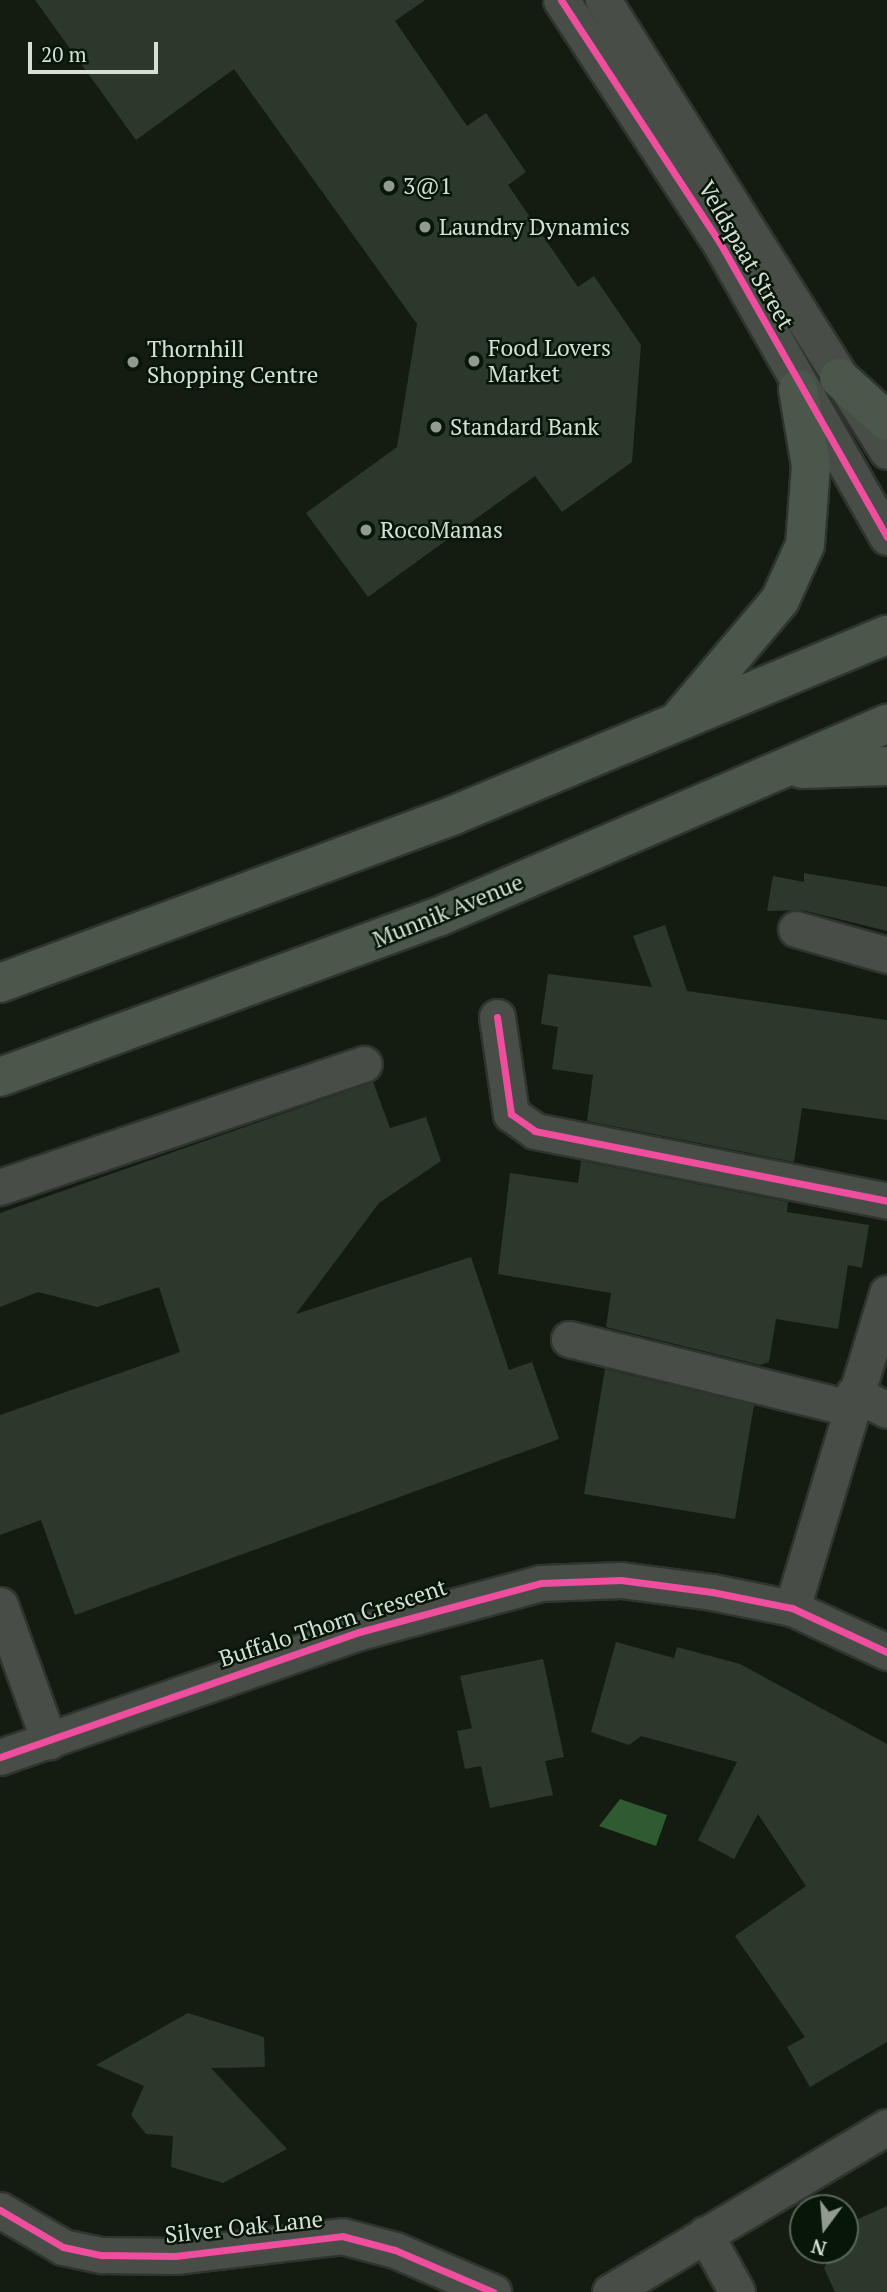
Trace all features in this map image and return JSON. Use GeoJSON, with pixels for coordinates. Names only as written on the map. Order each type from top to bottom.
{"type":"FeatureCollection","features":[{"type":"Feature","properties":{"kind":"main road"},"geometry":{"type":"LineString","coordinates":[[839,379],[887,421]]}},
{"type":"Feature","properties":{"kind":"main road"},"geometry":{"type":"LineString","coordinates":[[678,720],[780,600],[805,545],[811,466],[798,389]]}},
{"type":"Feature","properties":{"kind":"main road"},"geometry":{"type":"LineString","coordinates":[[0,983],[454,815],[887,635]]}},
{"type":"Feature","properties":{"kind":"main road","name":"Munnik Avenue"},"geometry":{"type":"LineString","coordinates":[[0,1077],[438,917],[887,724]]}},
{"type":"Feature","properties":{"kind":"main road"},"geometry":{"type":"LineString","coordinates":[[786,769],[887,766]]}},
{"type":"Feature","properties":{"kind":"street","name":"Veldspaat Street"},"geometry":{"type":"LineString","coordinates":[[561,0],[720,243],[798,389],[887,537]]}},
{"type":"Feature","properties":{"kind":"street","name":"Veldspaat Street"},"geometry":{"type":"LineString","coordinates":[[603,0],[839,379],[887,451]]}},
{"type":"Feature","properties":{"kind":"street"},"geometry":{"type":"LineString","coordinates":[[796,929],[887,955]]}},
{"type":"Feature","properties":{"kind":"street"},"geometry":{"type":"LineString","coordinates":[[497,1017],[511,1114],[535,1131],[887,1201]]}},
{"type":"Feature","properties":{"kind":"street"},"geometry":{"type":"LineString","coordinates":[[0,1187],[364,1064]]}},
{"type":"Feature","properties":{"kind":"street"},"geometry":{"type":"LineString","coordinates":[[792,1608],[852,1401],[887,1293]]}},
{"type":"Feature","properties":{"kind":"street"},"geometry":{"type":"LineString","coordinates":[[569,1339],[887,1410]]}},
{"type":"Feature","properties":{"kind":"street","name":"Buffalo Thorn Crescent"},"geometry":{"type":"LineString","coordinates":[[0,1757],[359,1632],[541,1583],[621,1580],[792,1608],[887,1652]]}},
{"type":"Feature","properties":{"kind":"street"},"geometry":{"type":"LineString","coordinates":[[0,1605],[49,1741]]}},
{"type":"Feature","properties":{"kind":"street"},"geometry":{"type":"LineString","coordinates":[[610,2292],[887,2127]]}},
{"type":"Feature","properties":{"kind":"street","name":"Silver Oak Lane"},"geometry":{"type":"LineString","coordinates":[[0,2210],[63,2247],[102,2255],[174,2256],[342,2236],[395,2250],[493,2292]]}},
{"type":"Feature","properties":{"kind":"street"},"geometry":{"type":"LineString","coordinates":[[705,2234],[737,2292]]}},
{"type":"Feature","properties":{"kind":"shaded area"},"geometry":{"type":"Polygon","coordinates":[[[620,1799],[667,1815],[656,1846],[599,1826],[620,1799]]]}},
{"type":"Feature","properties":{"kind":"building"},"geometry":{"type":"Polygon","coordinates":[[[35,0],[425,0],[395,21],[467,126],[486,113],[526,172],[508,185],[578,287],[594,276],[641,345],[632,462],[562,512],[535,476],[368,597],[306,513],[397,447],[417,324],[234,69],[136,140],[35,0]]]}},
{"type":"Feature","properties":{"kind":"building"},"geometry":{"type":"Polygon","coordinates":[[[804,873],[887,887],[887,931],[802,910],[767,911],[773,876],[804,882],[804,873]]]}},
{"type":"Feature","properties":{"kind":"building"},"geometry":{"type":"Polygon","coordinates":[[[665,925],[687,991],[887,1020],[887,1120],[802,1108],[794,1162],[587,1121],[593,1075],[552,1069],[558,1027],[541,1024],[548,974],[652,987],[633,936],[665,925]]]}},
{"type":"Feature","properties":{"kind":"building"},"geometry":{"type":"Polygon","coordinates":[[[373,1082],[390,1128],[426,1117],[441,1161],[379,1203],[296,1314],[471,1257],[509,1370],[532,1362],[559,1439],[75,1615],[41,1520],[0,1535],[0,1415],[180,1352],[159,1287],[97,1307],[38,1292],[0,1307],[0,1213],[373,1082]]]}},
{"type":"Feature","properties":{"kind":"building"},"geometry":{"type":"Polygon","coordinates":[[[581,1161],[788,1202],[787,1212],[869,1225],[862,1268],[848,1265],[838,1329],[776,1319],[769,1362],[760,1365],[606,1327],[611,1293],[498,1274],[510,1173],[578,1183],[581,1161]]]}},
{"type":"Feature","properties":{"kind":"building"},"geometry":{"type":"Polygon","coordinates":[[[605,1369],[754,1405],[735,1519],[584,1494],[605,1369]]]}},
{"type":"Feature","properties":{"kind":"building"},"geometry":{"type":"Polygon","coordinates":[[[616,1642],[674,1658],[677,1647],[740,1664],[887,1744],[887,2042],[810,2087],[787,2047],[805,2037],[735,1936],[806,1886],[758,1814],[734,1859],[698,1840],[737,1762],[641,1736],[629,1745],[591,1732],[616,1642]]]}},
{"type":"Feature","properties":{"kind":"building"},"geometry":{"type":"Polygon","coordinates":[[[543,1659],[564,1757],[545,1761],[553,1795],[490,1808],[481,1766],[465,1769],[457,1731],[472,1728],[460,1676],[543,1659]]]}},
{"type":"Feature","properties":{"kind":"building"},"geometry":{"type":"Polygon","coordinates":[[[188,2013],[264,2037],[265,2067],[211,2068],[287,2149],[223,2183],[171,2167],[173,2136],[146,2134],[131,2115],[144,2086],[96,2065],[188,2013]]]}},
{"type":"Feature","properties":{"kind":"building"},"geometry":{"type":"Polygon","coordinates":[[[887,2206],[887,2292],[835,2292],[824,2268],[826,2264],[859,2264],[859,2219],[887,2206]]]}},
{"type":"Feature","properties":{"kind":"cycle path"},"geometry":{"type":"LineString","coordinates":[[561,0],[720,243],[887,537]]}},
{"type":"Feature","properties":{"kind":"cycle path"},"geometry":{"type":"LineString","coordinates":[[497,1017],[511,1114],[535,1131],[887,1201]]}},
{"type":"Feature","properties":{"kind":"cycle path"},"geometry":{"type":"LineString","coordinates":[[0,1757],[359,1632],[541,1583],[621,1580],[712,1592],[792,1608],[887,1652]]}},
{"type":"Feature","properties":{"kind":"cycle path"},"geometry":{"type":"LineString","coordinates":[[0,2210],[63,2247],[102,2255],[175,2256],[342,2236],[395,2250],[493,2292]]}},
{"type":"Feature","properties":{"kind":"place","name":"3@1"},"geometry":{"type":"Point","coordinates":[389,186]}},
{"type":"Feature","properties":{"kind":"place","name":"Laundry Dynamics"},"geometry":{"type":"Point","coordinates":[425,227]}},
{"type":"Feature","properties":{"kind":"place","name":"Food Lovers Market"},"geometry":{"type":"Point","coordinates":[474,361]}},
{"type":"Feature","properties":{"kind":"place","name":"Thornhill Shopping Centre"},"geometry":{"type":"Point","coordinates":[133,362]}},
{"type":"Feature","properties":{"kind":"place","name":"Standard Bank"},"geometry":{"type":"Point","coordinates":[436,427]}},
{"type":"Feature","properties":{"kind":"place","name":"RocoMamas"},"geometry":{"type":"Point","coordinates":[366,530]}}]}
